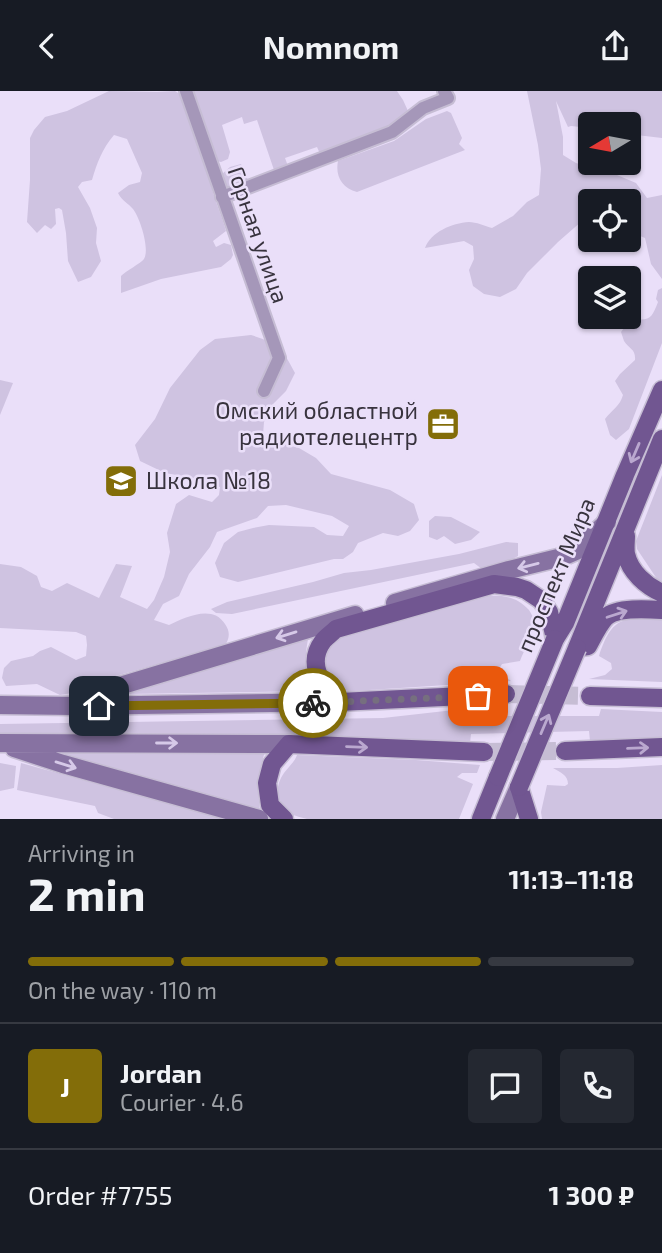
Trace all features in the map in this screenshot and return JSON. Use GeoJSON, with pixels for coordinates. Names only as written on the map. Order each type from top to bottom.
{"type":"FeatureCollection","features":[{"type":"Feature","properties":{"kind":"main road","name":"проспект Мира"},"geometry":{"type":"LineString","coordinates":[[481,819],[662,390]]}},
{"type":"Feature","properties":{"kind":"main road","name":"проспект Мира"},"geometry":{"type":"LineString","coordinates":[[505,819],[662,439]]}},
{"type":"Feature","properties":{"kind":"main road"},"geometry":{"type":"LineString","coordinates":[[73,706],[103,691],[487,576],[562,557],[576,551],[607,522]]}},
{"type":"Feature","properties":{"kind":"main road"},"geometry":{"type":"LineString","coordinates":[[626,528],[626,553],[632,567],[647,585],[662,593]]}},
{"type":"Feature","properties":{"kind":"main road"},"geometry":{"type":"LineString","coordinates":[[339,702],[320,682],[315,661],[322,642],[336,629],[494,584],[526,590],[541,600],[550,612],[555,639]]}},
{"type":"Feature","properties":{"kind":"main road"},"geometry":{"type":"LineString","coordinates":[[577,648],[588,646],[606,617],[613,613],[635,609],[662,610]]}},
{"type":"Feature","properties":{"kind":"main road"},"geometry":{"type":"LineString","coordinates":[[0,705],[339,702],[506,694]]}},
{"type":"Feature","properties":{"kind":"main road"},"geometry":{"type":"LineString","coordinates":[[590,696],[662,698]]}},
{"type":"Feature","properties":{"kind":"main road"},"geometry":{"type":"LineString","coordinates":[[1,743],[289,744],[484,752]]}},
{"type":"Feature","properties":{"kind":"main road"},"geometry":{"type":"LineString","coordinates":[[1,743],[63,764],[259,819]]}},
{"type":"Feature","properties":{"kind":"main road"},"geometry":{"type":"LineString","coordinates":[[284,819],[270,805],[267,783],[272,764],[289,744]]}},
{"type":"Feature","properties":{"kind":"main road"},"geometry":{"type":"LineString","coordinates":[[565,751],[662,747]]}},
{"type":"Feature","properties":{"kind":"main road"},"geometry":{"type":"LineString","coordinates":[[519,787],[529,819]]}},
{"type":"Feature","properties":{"kind":"street","name":"Горная улица"},"geometry":{"type":"LineString","coordinates":[[186,91],[279,358],[264,391]]}},
{"type":"Feature","properties":{"kind":"street"},"geometry":{"type":"LineString","coordinates":[[222,197],[392,132],[423,108],[449,98],[444,91]]}},
{"type":"Feature","properties":{"kind":"shaded area"},"geometry":{"type":"Polygon","coordinates":[[[109,91],[175,91],[183,96],[226,231],[213,241],[216,247],[224,243],[231,245],[233,255],[221,267],[161,279],[121,293],[121,276],[144,259],[146,248],[136,213],[118,193],[129,185],[140,182],[142,173],[127,139],[114,135],[100,156],[92,180],[82,182],[78,187],[97,228],[96,243],[101,261],[91,277],[78,282],[68,261],[62,210],[55,209],[56,224],[51,229],[45,225],[37,233],[27,222],[30,138],[34,130],[45,117],[67,111],[109,91]]]}},
{"type":"Feature","properties":{"kind":"shaded area"},"geometry":{"type":"Polygon","coordinates":[[[193,91],[397,91],[408,111],[403,121],[321,156],[317,147],[285,158],[289,169],[231,191],[226,188],[222,174],[230,167],[241,164],[248,180],[274,170],[257,120],[244,124],[242,117],[222,125],[230,152],[228,159],[216,161],[193,91]]]}},
{"type":"Feature","properties":{"kind":"shaded area"},"geometry":{"type":"Polygon","coordinates":[[[527,91],[662,91],[662,138],[641,136],[641,112],[578,112],[578,127],[568,127],[556,101],[563,137],[563,155],[578,164],[578,175],[617,175],[636,183],[640,189],[578,189],[578,224],[527,273],[516,289],[500,297],[484,294],[473,286],[469,270],[474,259],[473,246],[464,241],[425,248],[437,233],[456,224],[472,222],[492,228],[513,216],[539,195],[541,169],[527,91]]]}},
{"type":"Feature","properties":{"kind":"shaded area"},"geometry":{"type":"Polygon","coordinates":[[[447,111],[451,113],[462,138],[459,144],[465,150],[357,192],[347,188],[341,181],[338,161],[394,141],[426,119],[447,111]]]}},
{"type":"Feature","properties":{"kind":"shaded area"},"geometry":{"type":"Polygon","coordinates":[[[641,190],[647,198],[662,195],[662,279],[651,264],[645,238],[641,236],[641,190]]]}},
{"type":"Feature","properties":{"kind":"shaded area"},"geometry":{"type":"Polygon","coordinates":[[[662,288],[662,343],[629,429],[616,440],[610,435],[605,419],[622,399],[623,395],[615,381],[635,360],[632,349],[624,341],[621,332],[623,329],[641,329],[641,319],[650,317],[658,302],[658,290],[662,288]]]}},
{"type":"Feature","properties":{"kind":"shaded area"},"geometry":{"type":"Polygon","coordinates":[[[251,335],[278,348],[295,373],[286,391],[272,405],[264,422],[263,435],[276,442],[299,448],[316,458],[331,474],[390,490],[414,504],[419,520],[410,531],[398,536],[383,533],[358,543],[353,552],[343,559],[238,582],[220,577],[215,563],[224,543],[238,532],[269,525],[314,527],[327,535],[343,536],[349,526],[332,516],[286,505],[268,506],[257,518],[217,532],[210,547],[189,574],[179,596],[163,604],[154,620],[169,625],[198,614],[213,615],[220,618],[228,629],[229,637],[225,645],[105,679],[84,691],[60,695],[37,684],[6,686],[2,678],[4,668],[11,661],[33,656],[51,647],[76,660],[86,656],[87,645],[86,636],[76,632],[0,628],[0,564],[21,567],[37,576],[41,587],[52,591],[67,583],[99,598],[116,564],[132,566],[120,597],[147,609],[164,577],[170,552],[167,533],[176,504],[189,495],[212,502],[219,495],[220,487],[194,478],[165,473],[140,461],[135,445],[155,419],[170,388],[200,350],[215,339],[251,335]]]}},
{"type":"Feature","properties":{"kind":"shaded area"},"geometry":{"type":"Polygon","coordinates":[[[0,380],[13,383],[0,415],[0,380]]]}},
{"type":"Feature","properties":{"kind":"shaded area"},"geometry":{"type":"Polygon","coordinates":[[[662,475],[662,583],[637,549],[636,541],[662,475]]]}},
{"type":"Feature","properties":{"kind":"shaded area"},"geometry":{"type":"Polygon","coordinates":[[[435,516],[451,517],[480,532],[471,540],[455,544],[444,536],[437,540],[429,537],[429,521],[435,516]]]}},
{"type":"Feature","properties":{"kind":"shaded area"},"geometry":{"type":"Polygon","coordinates":[[[506,542],[518,543],[518,556],[498,567],[482,569],[474,563],[232,614],[216,613],[211,609],[227,602],[344,573],[459,554],[506,542]]]}},
{"type":"Feature","properties":{"kind":"shaded area"},"geometry":{"type":"Polygon","coordinates":[[[477,596],[511,598],[529,610],[533,617],[533,630],[520,661],[502,664],[499,669],[511,681],[344,691],[329,681],[324,651],[339,634],[477,596]]]}},
{"type":"Feature","properties":{"kind":"shaded area"},"geometry":{"type":"Polygon","coordinates":[[[662,616],[662,682],[589,679],[605,675],[612,669],[611,663],[599,656],[604,642],[615,626],[629,619],[662,616]]]}},
{"type":"Feature","properties":{"kind":"shaded area"},"geometry":{"type":"Polygon","coordinates":[[[308,639],[307,673],[316,691],[127,694],[142,686],[308,639]]]}},
{"type":"Feature","properties":{"kind":"shaded area"},"geometry":{"type":"Polygon","coordinates":[[[601,709],[662,712],[662,741],[590,741],[589,731],[471,734],[470,743],[403,742],[281,734],[0,734],[0,724],[383,718],[454,710],[482,710],[482,716],[599,716],[601,709]]]}},
{"type":"Feature","properties":{"kind":"shaded area"},"geometry":{"type":"Polygon","coordinates":[[[265,751],[259,781],[260,811],[60,754],[265,751]]]}},
{"type":"Feature","properties":{"kind":"shaded area"},"geometry":{"type":"Polygon","coordinates":[[[297,755],[480,765],[477,773],[462,773],[457,777],[473,784],[459,819],[307,819],[285,811],[278,798],[281,777],[297,755]]]}},
{"type":"Feature","properties":{"kind":"shaded area"},"geometry":{"type":"Polygon","coordinates":[[[0,763],[16,766],[14,788],[0,791],[0,763]]]}},
{"type":"Feature","properties":{"kind":"shaded area"},"geometry":{"type":"Polygon","coordinates":[[[21,763],[225,819],[114,819],[98,813],[95,806],[17,790],[21,763]]]}},
{"type":"Feature","properties":{"kind":"shaded area"},"geometry":{"type":"Polygon","coordinates":[[[662,765],[662,819],[542,819],[547,785],[568,784],[565,776],[553,768],[662,765]]]}},
{"type":"Feature","properties":{"kind":"tunnel"},"geometry":{"type":"LineString","coordinates":[[506,694],[590,696]]}},
{"type":"Feature","properties":{"kind":"tunnel"},"geometry":{"type":"LineString","coordinates":[[484,752],[565,751]]}},
{"type":"Feature","properties":{"kind":"way so far"},"geometry":{"type":"LineString","coordinates":[[313,703],[478,696]]}},
{"type":"Feature","properties":{"kind":"place","name":"Омский областной радиотелецентр"},"geometry":{"type":"Point","coordinates":[443,424]}},
{"type":"Feature","properties":{"kind":"place","name":"Школа №18"},"geometry":{"type":"Point","coordinates":[121,481]}},
{"type":"Feature","properties":{"kind":"route"},"geometry":{"type":"LineString","coordinates":[[99,706],[313,703]]}}]}
